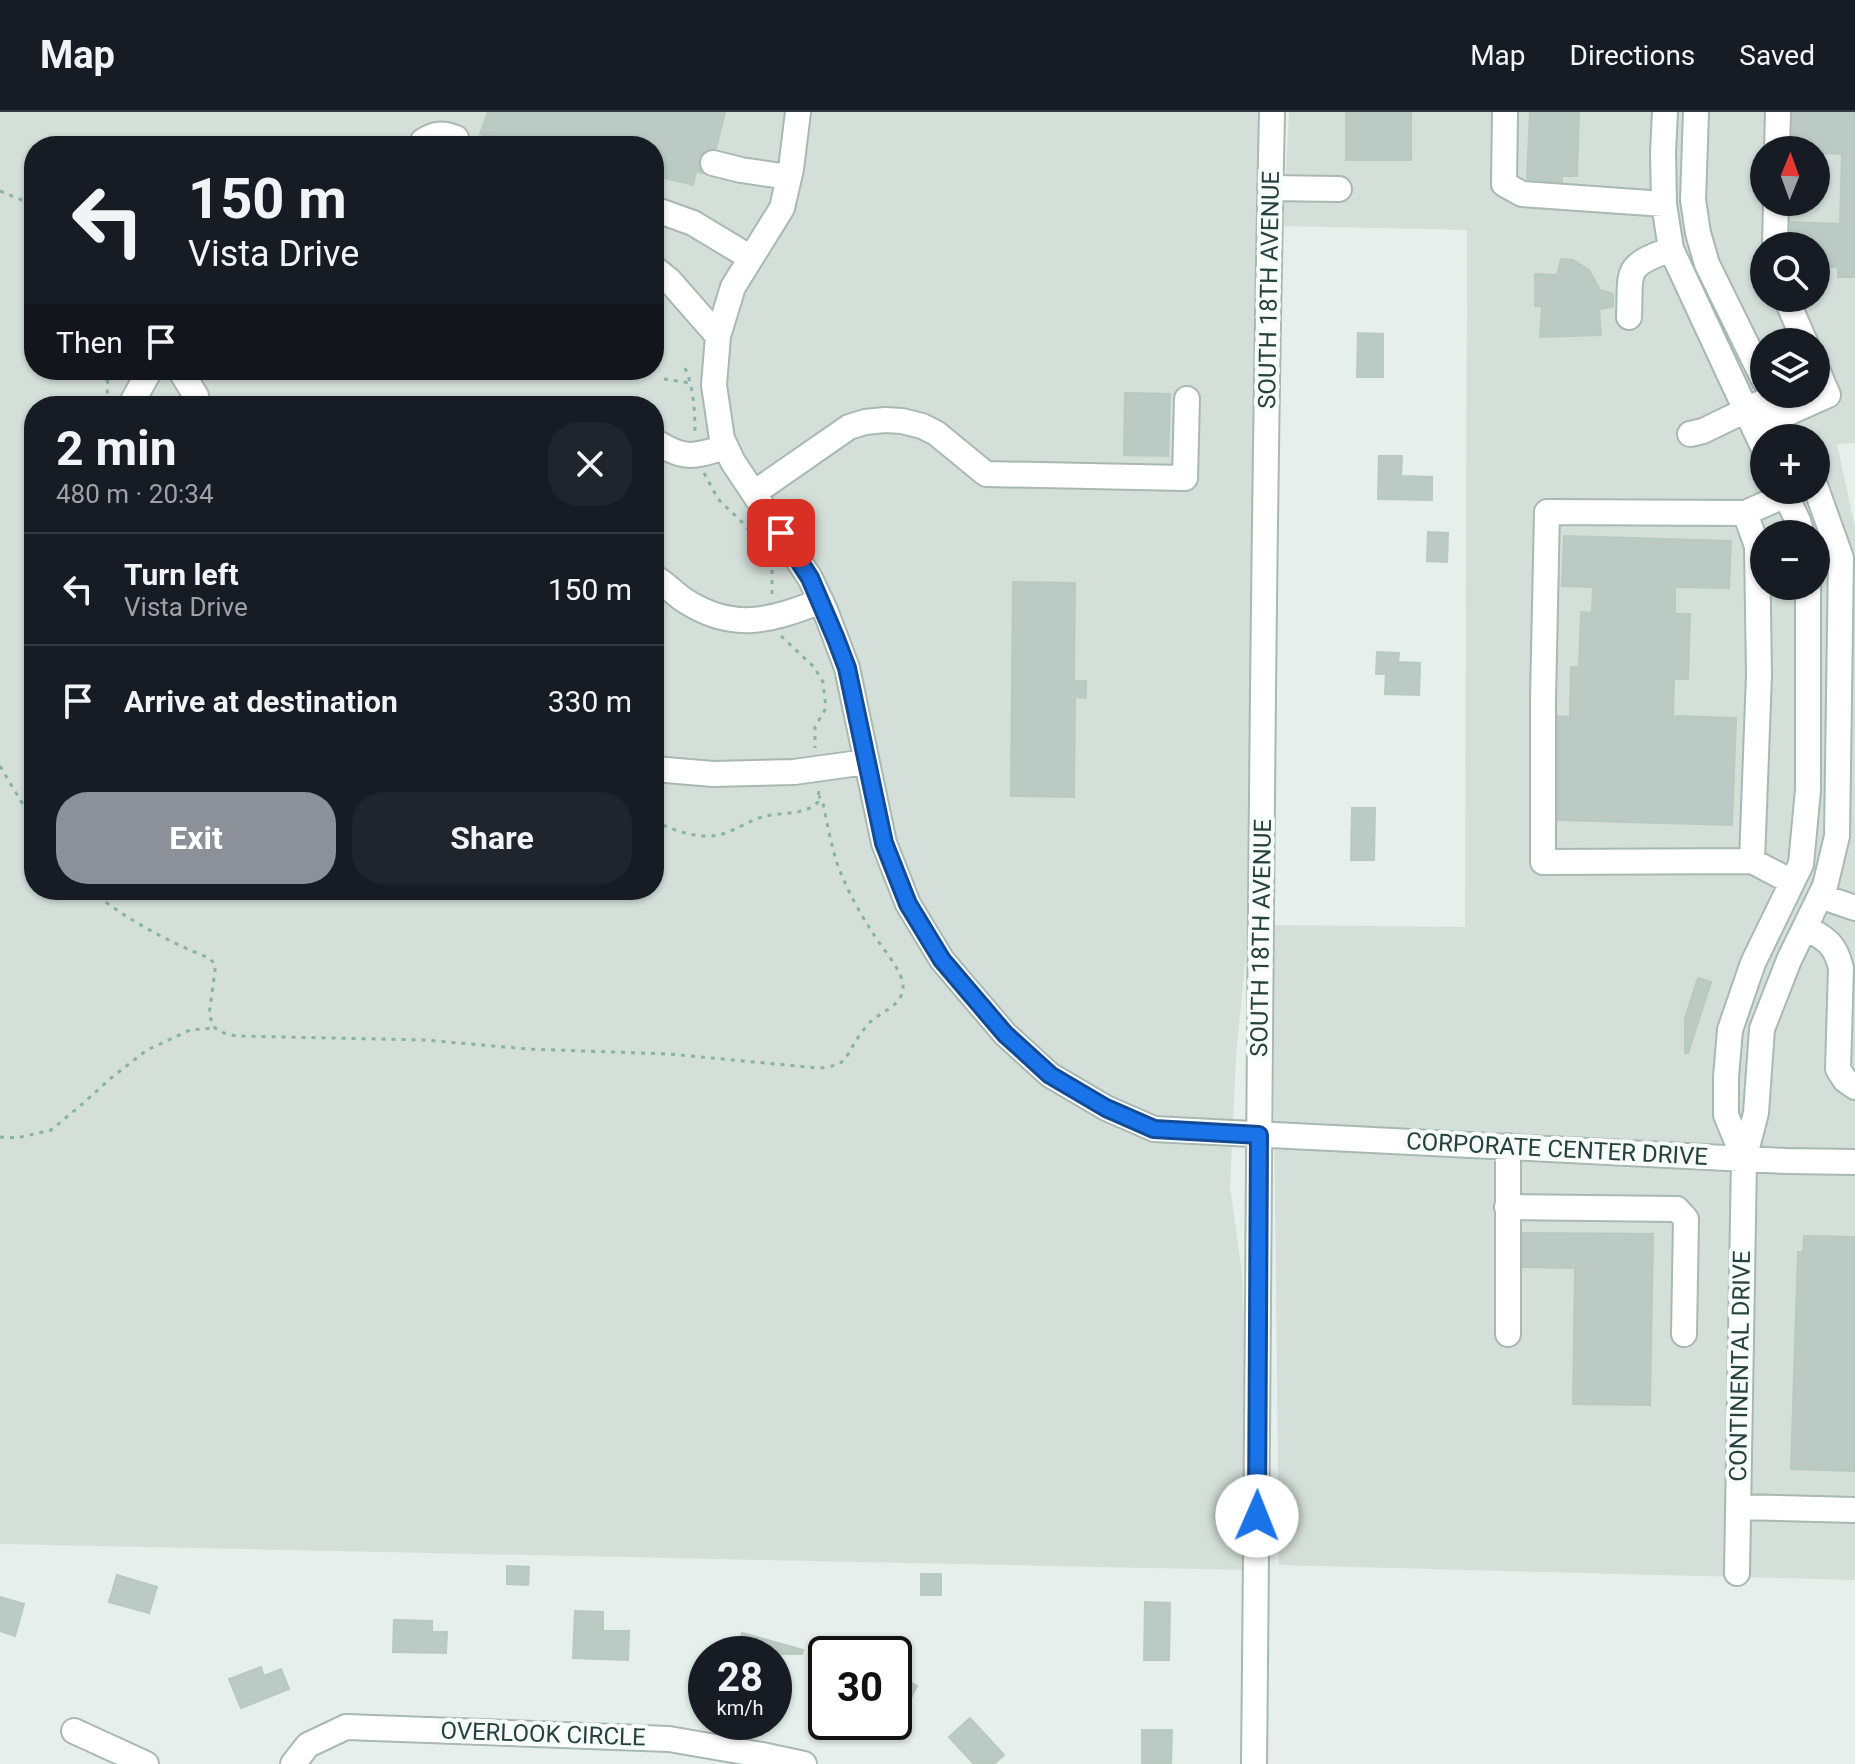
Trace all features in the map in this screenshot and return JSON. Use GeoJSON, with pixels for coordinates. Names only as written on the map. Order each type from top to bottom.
{"type":"FeatureCollection","features":[{"type":"Feature","properties":{"kind":"street","name":"CORPORATE CENTER DRIVE"},"geometry":{"type":"LineString","coordinates":[[798,112],[782,208],[733,287],[718,336],[714,385],[722,439],[733,462],[795,554],[821,601],[847,668],[884,843],[908,904],[942,960],[1005,1034],[1050,1075],[1106,1108],[1154,1129],[1855,1162]]}},
{"type":"Feature","properties":{"kind":"street","name":"SOUTH 18TH AVENUE"},"geometry":{"type":"LineString","coordinates":[[1254,1764],[1272,112]]}},
{"type":"Feature","properties":{"kind":"street"},"geometry":{"type":"LineString","coordinates":[[1505,112],[1504,184],[1522,194],[1664,204]]}},
{"type":"Feature","properties":{"kind":"street"},"geometry":{"type":"LineString","coordinates":[[1665,112],[1664,204],[1671,249],[1753,424]]}},
{"type":"Feature","properties":{"kind":"street"},"geometry":{"type":"LineString","coordinates":[[1696,112],[1693,200],[1698,233],[1707,264],[1750,352]]}},
{"type":"Feature","properties":{"kind":"street"},"geometry":{"type":"LineString","coordinates":[[1777,136],[1778,112]]}},
{"type":"Feature","properties":{"kind":"street"},"geometry":{"type":"LineString","coordinates":[[431,136],[452,136]]}},
{"type":"Feature","properties":{"kind":"street"},"geometry":{"type":"LineString","coordinates":[[713,163],[789,177]]}},
{"type":"Feature","properties":{"kind":"street"},"geometry":{"type":"LineString","coordinates":[[1270,188],[1339,189]]}},
{"type":"Feature","properties":{"kind":"street"},"geometry":{"type":"LineString","coordinates":[[664,213],[693,223],[751,258]]}},
{"type":"Feature","properties":{"kind":"street"},"geometry":{"type":"LineString","coordinates":[[1629,317],[1630,276],[1633,269],[1639,262],[1671,249]]}},
{"type":"Feature","properties":{"kind":"street"},"geometry":{"type":"LineString","coordinates":[[664,276],[718,336]]}},
{"type":"Feature","properties":{"kind":"street"},"geometry":{"type":"LineString","coordinates":[[186,380],[196,396]]}},
{"type":"Feature","properties":{"kind":"street"},"geometry":{"type":"LineString","coordinates":[[754,493],[849,427],[885,420],[922,426],[936,433],[986,474],[1185,478],[1187,399]]}},
{"type":"Feature","properties":{"kind":"street"},"geometry":{"type":"LineString","coordinates":[[1759,424],[1773,408]]}},
{"type":"Feature","properties":{"kind":"street"},"geometry":{"type":"LineString","coordinates":[[1690,434],[1750,429]]}},
{"type":"Feature","properties":{"kind":"street"},"geometry":{"type":"LineString","coordinates":[[664,446],[681,455],[699,455],[726,447]]}},
{"type":"Feature","properties":{"kind":"street"},"geometry":{"type":"LineString","coordinates":[[1763,504],[1745,513],[1547,512],[1543,862],[1752,861],[1792,882]]}},
{"type":"Feature","properties":{"kind":"street","name":"CONTINENTAL DRIVE"},"geometry":{"type":"LineString","coordinates":[[1737,1573],[1744,1159],[1756,1113],[1762,1029],[1789,960],[1825,886],[1837,836],[1847,678],[1841,558],[1822,504]]}},
{"type":"Feature","properties":{"kind":"street"},"geometry":{"type":"LineString","coordinates":[[1745,513],[1757,546],[1759,675],[1752,861]]}},
{"type":"Feature","properties":{"kind":"street"},"geometry":{"type":"LineString","coordinates":[[664,585],[714,616],[744,621],[765,620],[821,601]]}},
{"type":"Feature","properties":{"kind":"street","name":"CONTINENTAL DRIVE"},"geometry":{"type":"LineString","coordinates":[[1744,1159],[1726,1115],[1730,1030],[1753,963],[1801,864],[1808,790],[1808,600]]}},
{"type":"Feature","properties":{"kind":"street"},"geometry":{"type":"LineString","coordinates":[[1808,675],[1847,678]]}},
{"type":"Feature","properties":{"kind":"street"},"geometry":{"type":"LineString","coordinates":[[664,770],[713,774],[794,772],[866,762]]}},
{"type":"Feature","properties":{"kind":"street"},"geometry":{"type":"LineString","coordinates":[[1820,896],[1855,908]]}},
{"type":"Feature","properties":{"kind":"street"},"geometry":{"type":"LineString","coordinates":[[1805,927],[1828,940],[1837,953],[1841,968],[1838,1069],[1845,1080],[1855,1087]]}},
{"type":"Feature","properties":{"kind":"street"},"geometry":{"type":"LineString","coordinates":[[1508,1146],[1508,1334]]}},
{"type":"Feature","properties":{"kind":"street"},"geometry":{"type":"LineString","coordinates":[[1507,1207],[1677,1209],[1686,1219],[1684,1334]]}},
{"type":"Feature","properties":{"kind":"street"},"geometry":{"type":"LineString","coordinates":[[1738,1507],[1855,1510]]}},
{"type":"Feature","properties":{"kind":"street","name":"OVERLOOK CIRCLE"},"geometry":{"type":"LineString","coordinates":[[293,1764],[308,1745],[346,1727],[669,1739],[804,1764]]}},
{"type":"Feature","properties":{"kind":"street"},"geometry":{"type":"LineString","coordinates":[[74,1731],[146,1764]]}},
{"type":"Feature","properties":{"kind":"path"},"geometry":{"type":"LineString","coordinates":[[0,191],[24,201]]}},
{"type":"Feature","properties":{"kind":"path"},"geometry":{"type":"LineString","coordinates":[[664,825],[699,836],[719,836],[760,817],[805,811],[816,805],[819,796],[815,727],[826,708],[823,682],[814,667],[781,636],[771,596],[773,575],[770,562],[745,525],[718,499],[707,480],[696,444],[693,400],[685,368]]}},
{"type":"Feature","properties":{"kind":"path"},"geometry":{"type":"LineString","coordinates":[[664,379],[690,383]]}},
{"type":"Feature","properties":{"kind":"path"},"geometry":{"type":"LineString","coordinates":[[0,766],[24,806]]}},
{"type":"Feature","properties":{"kind":"path"},"geometry":{"type":"LineString","coordinates":[[0,1137],[17,1138],[51,1130],[147,1050],[190,1030],[215,1028],[236,1036],[425,1040],[527,1049],[669,1054],[818,1068],[838,1066],[868,1024],[895,1004],[903,990],[903,983],[894,963],[863,919],[843,878],[819,796]]}},
{"type":"Feature","properties":{"kind":"path"},"geometry":{"type":"LineString","coordinates":[[104,900],[125,915],[209,958],[215,964],[209,1015],[215,1028]]}},
{"type":"Feature","properties":{"kind":"shaded area"},"geometry":{"type":"Polygon","coordinates":[[[0,112],[1262,112],[1249,923],[1236,1056],[1230,1187],[1242,1273],[1247,1410],[1247,1570],[0,1544],[0,112]]]}},
{"type":"Feature","properties":{"kind":"shaded area"},"geometry":{"type":"Polygon","coordinates":[[[1289,112],[1855,112],[1855,443],[1837,444],[1855,527],[1855,1580],[1279,1565],[1272,925],[1465,927],[1467,230],[1283,226],[1289,112]]]}},
{"type":"Feature","properties":{"kind":"building"},"geometry":{"type":"Polygon","coordinates":[[[488,112],[725,112],[716,148],[702,153],[698,166],[702,173],[696,171],[693,185],[664,178],[664,136],[480,134],[488,112]]]}},
{"type":"Feature","properties":{"kind":"building"},"geometry":{"type":"Polygon","coordinates":[[[1346,112],[1411,112],[1411,160],[1346,160],[1346,112]]]}},
{"type":"Feature","properties":{"kind":"building"},"geometry":{"type":"Polygon","coordinates":[[[1530,112],[1579,112],[1577,176],[1562,176],[1562,182],[1527,179],[1530,112]]]}},
{"type":"Feature","properties":{"kind":"building"},"geometry":{"type":"Polygon","coordinates":[[[1793,112],[1855,112],[1855,277],[1838,277],[1838,267],[1830,267],[1830,232],[1791,232],[1791,222],[1840,224],[1842,154],[1830,154],[1830,136],[1792,136],[1793,112]]]}},
{"type":"Feature","properties":{"kind":"building"},"geometry":{"type":"Polygon","coordinates":[[[1561,259],[1573,260],[1589,270],[1600,290],[1613,294],[1613,307],[1599,309],[1601,335],[1540,337],[1542,306],[1535,306],[1535,274],[1557,275],[1561,259]]]}},
{"type":"Feature","properties":{"kind":"building"},"geometry":{"type":"Polygon","coordinates":[[[1358,333],[1383,334],[1383,377],[1357,377],[1358,333]]]}},
{"type":"Feature","properties":{"kind":"building"},"geometry":{"type":"Polygon","coordinates":[[[1125,393],[1170,394],[1168,456],[1124,455],[1125,393]]]}},
{"type":"Feature","properties":{"kind":"building"},"geometry":{"type":"Polygon","coordinates":[[[1379,456],[1402,456],[1401,476],[1432,477],[1432,500],[1378,499],[1379,456]]]}},
{"type":"Feature","properties":{"kind":"building"},"geometry":{"type":"Polygon","coordinates":[[[1428,532],[1448,533],[1447,562],[1427,561],[1428,532]]]}},
{"type":"Feature","properties":{"kind":"building"},"geometry":{"type":"Polygon","coordinates":[[[1564,536],[1731,541],[1729,588],[1675,587],[1675,614],[1690,614],[1688,679],[1674,679],[1673,716],[1736,718],[1732,825],[1558,820],[1558,716],[1570,717],[1571,667],[1579,667],[1581,612],[1592,613],[1593,587],[1562,586],[1564,536]]]}},
{"type":"Feature","properties":{"kind":"building"},"geometry":{"type":"Polygon","coordinates":[[[1013,582],[1075,583],[1074,681],[1086,681],[1086,698],[1075,697],[1074,797],[1011,796],[1013,582]]]}},
{"type":"Feature","properties":{"kind":"building"},"geometry":{"type":"Polygon","coordinates":[[[1377,652],[1399,653],[1398,662],[1420,663],[1419,695],[1385,694],[1386,674],[1376,674],[1377,652]]]}},
{"type":"Feature","properties":{"kind":"building"},"geometry":{"type":"Polygon","coordinates":[[[1352,808],[1375,808],[1374,860],[1351,860],[1352,808]]]}},
{"type":"Feature","properties":{"kind":"building"},"geometry":{"type":"Polygon","coordinates":[[[1698,978],[1711,982],[1688,1053],[1685,1053],[1685,1018],[1698,978]]]}},
{"type":"Feature","properties":{"kind":"building"},"geometry":{"type":"Polygon","coordinates":[[[1523,1233],[1653,1234],[1650,1405],[1573,1404],[1575,1268],[1523,1267],[1523,1233]]]}},
{"type":"Feature","properties":{"kind":"building"},"geometry":{"type":"Polygon","coordinates":[[[1804,1236],[1855,1237],[1855,1471],[1791,1469],[1798,1252],[1803,1252],[1804,1236]]]}},
{"type":"Feature","properties":{"kind":"building"},"geometry":{"type":"Polygon","coordinates":[[[507,1566],[529,1567],[528,1585],[507,1584],[507,1566]]]}},
{"type":"Feature","properties":{"kind":"building"},"geometry":{"type":"Polygon","coordinates":[[[921,1574],[941,1574],[941,1595],[921,1595],[921,1574]]]}},
{"type":"Feature","properties":{"kind":"building"},"geometry":{"type":"Polygon","coordinates":[[[117,1575],[157,1587],[149,1613],[109,1602],[117,1575]]]}},
{"type":"Feature","properties":{"kind":"building"},"geometry":{"type":"Polygon","coordinates":[[[0,1597],[24,1604],[15,1636],[0,1631],[0,1597]]]}},
{"type":"Feature","properties":{"kind":"building"},"geometry":{"type":"Polygon","coordinates":[[[1145,1602],[1170,1603],[1169,1660],[1144,1660],[1145,1602]]]}},
{"type":"Feature","properties":{"kind":"building"},"geometry":{"type":"Polygon","coordinates":[[[575,1611],[603,1612],[603,1631],[629,1631],[628,1660],[573,1658],[575,1611]]]}},
{"type":"Feature","properties":{"kind":"building"},"geometry":{"type":"Polygon","coordinates":[[[394,1620],[432,1621],[432,1632],[447,1632],[446,1653],[393,1652],[394,1620]]]}},
{"type":"Feature","properties":{"kind":"building"},"geometry":{"type":"Polygon","coordinates":[[[792,1647],[803,1650],[802,1654],[792,1654],[792,1647]]]}},
{"type":"Feature","properties":{"kind":"building"},"geometry":{"type":"Polygon","coordinates":[[[261,1667],[264,1676],[281,1669],[289,1689],[241,1708],[229,1679],[261,1667]]]}},
{"type":"Feature","properties":{"kind":"building"},"geometry":{"type":"Polygon","coordinates":[[[970,1718],[1004,1755],[994,1764],[974,1764],[949,1737],[970,1718]]]}},
{"type":"Feature","properties":{"kind":"building"},"geometry":{"type":"Polygon","coordinates":[[[1142,1730],[1172,1730],[1171,1764],[1142,1764],[1142,1730]]]}},
{"type":"Feature","properties":{"kind":"route"},"geometry":{"type":"LineString","coordinates":[[781,533],[810,578],[847,668],[884,843],[908,904],[942,960],[1005,1034],[1050,1075],[1106,1108],[1154,1129],[1259,1135],[1257,1516]]}}]}
